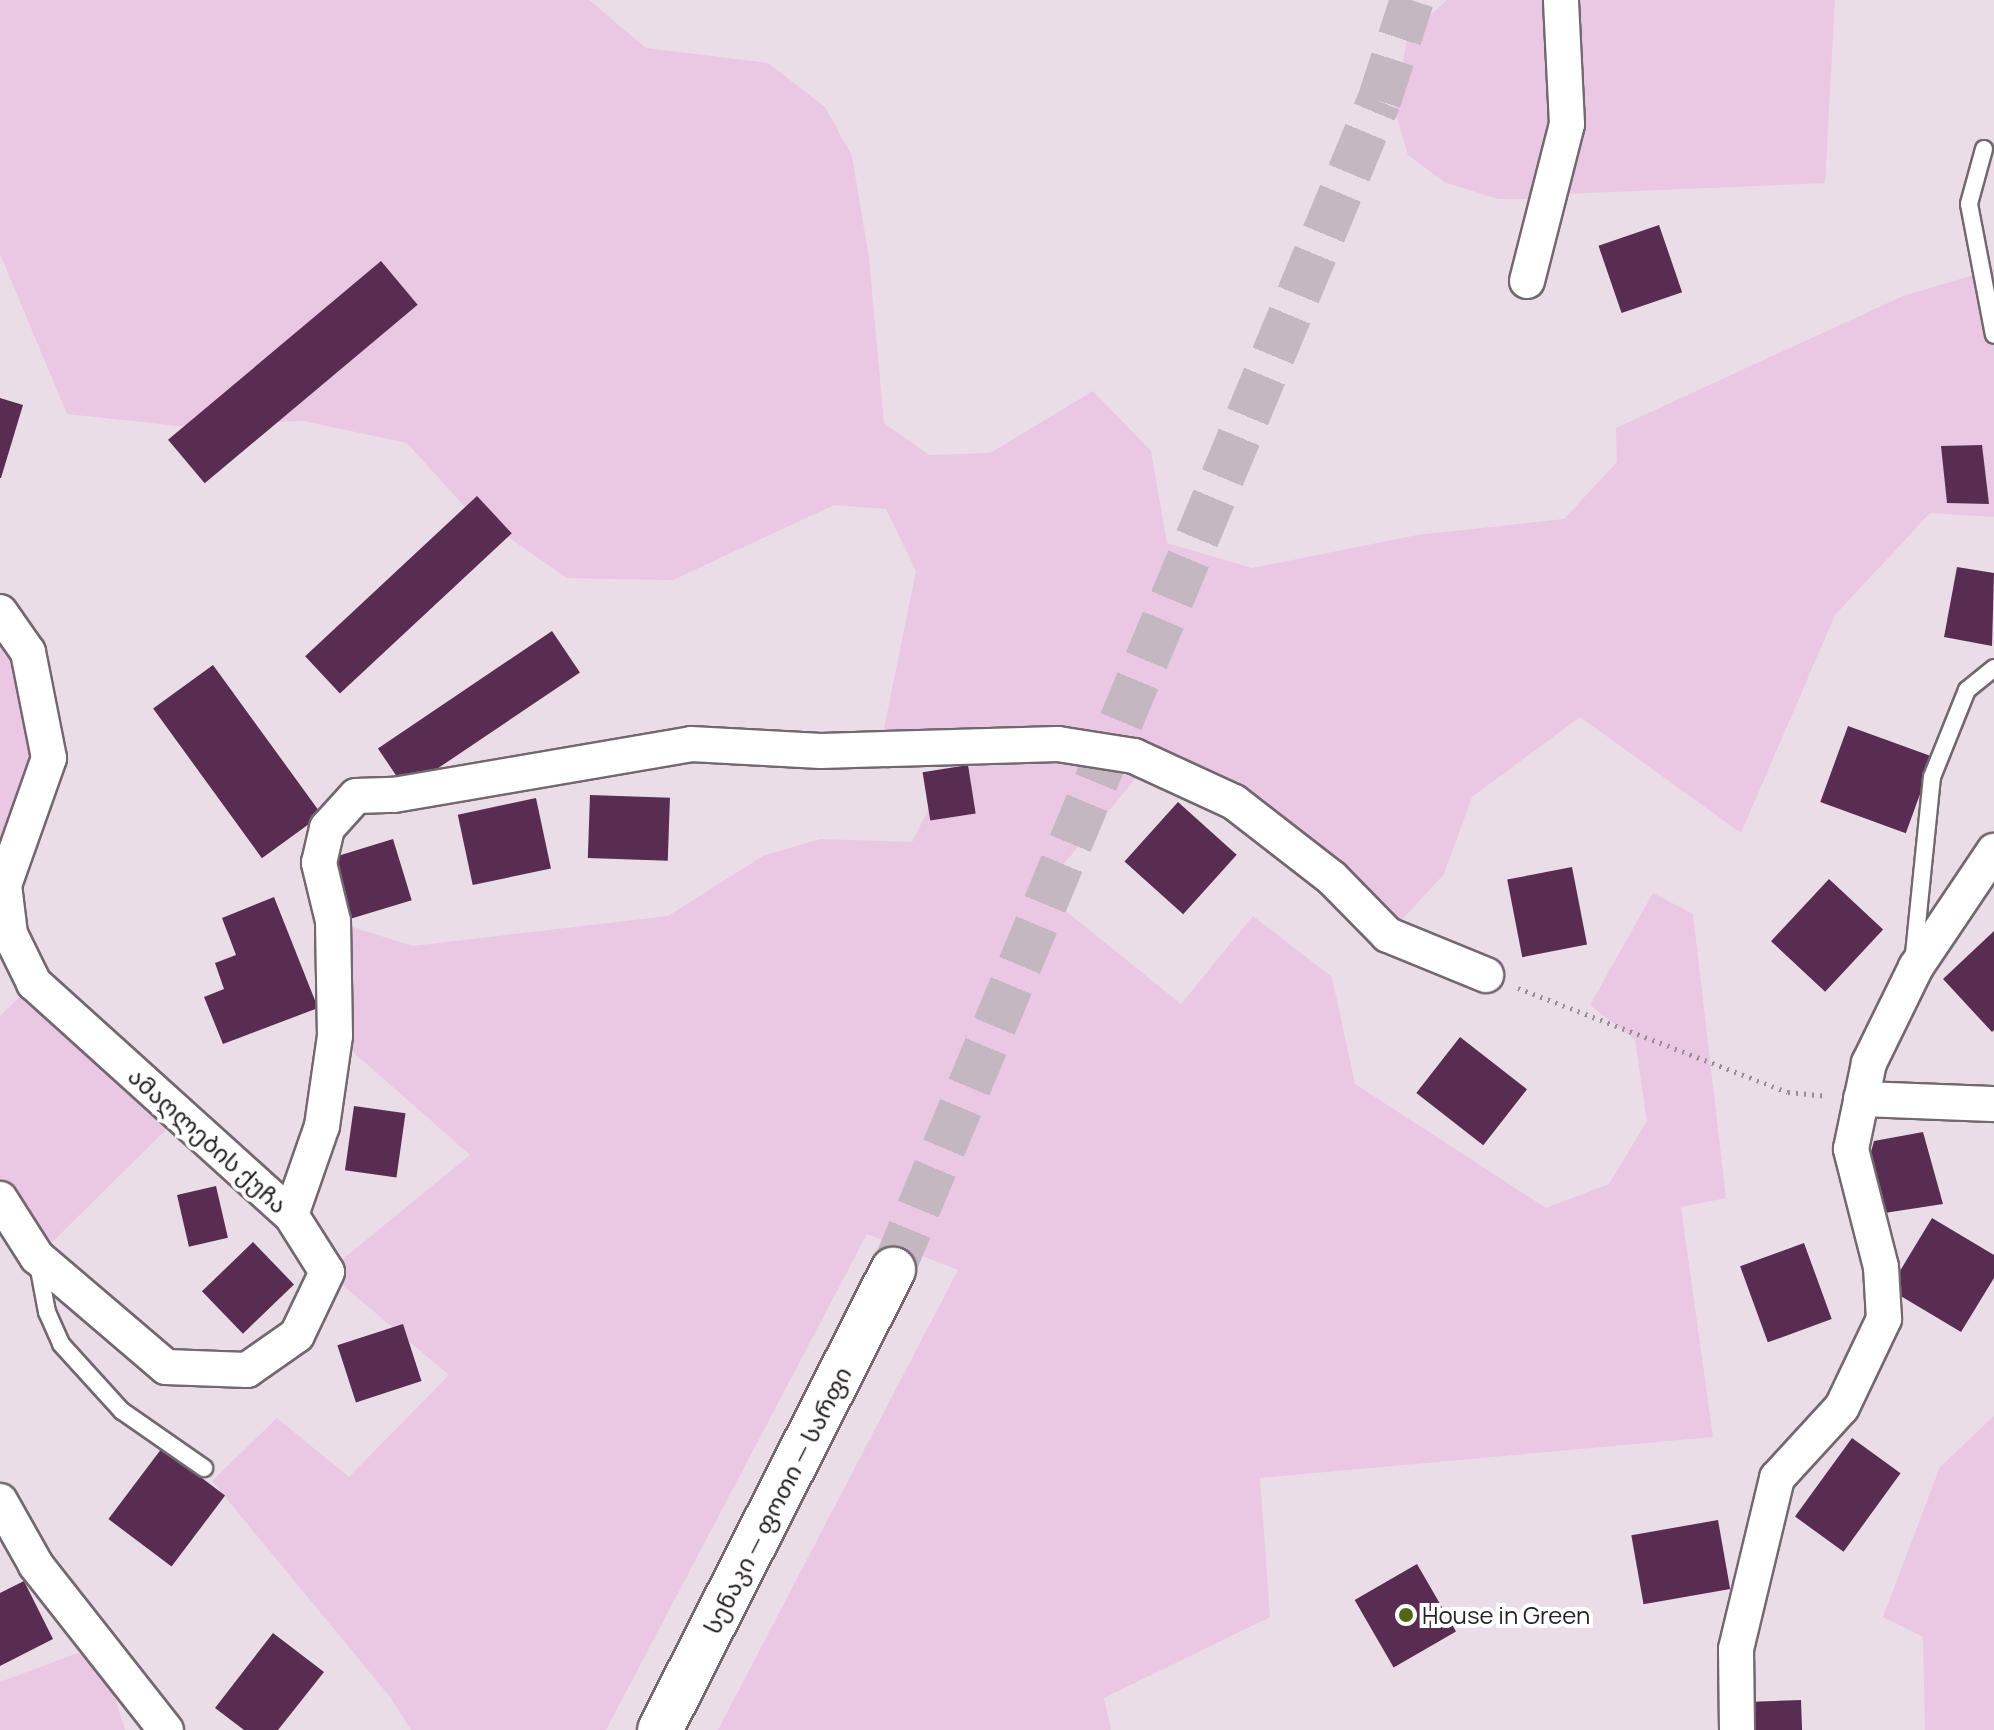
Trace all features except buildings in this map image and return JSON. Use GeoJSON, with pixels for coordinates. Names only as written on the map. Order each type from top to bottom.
{"type":"FeatureCollection","features":[{"type":"Feature","properties":{"kind":"highway","name":"სენაკი — ფოთი — სარფი"},"geometry":{"type":"LineString","coordinates":[[660,1730],[893,1270]]}},
{"type":"Feature","properties":{"kind":"street"},"geometry":{"type":"LineString","coordinates":[[1527,281],[1567,124],[1561,0]]}},
{"type":"Feature","properties":{"kind":"street","name":"ამაღლების ქუჩა"},"geometry":{"type":"LineString","coordinates":[[0,612],[28,652],[49,758],[4,885],[10,934],[22,959],[34,983],[291,1215],[327,1272],[297,1335],[247,1370],[166,1367],[37,1257],[0,1199]]}},
{"type":"Feature","properties":{"kind":"street"},"geometry":{"type":"LineString","coordinates":[[291,1215],[322,1126],[335,1036],[333,921],[319,863],[327,828],[356,796],[394,795],[691,744],[821,751],[1058,744],[1134,756],[1234,802],[1332,878],[1388,935],[1486,975]]}},
{"type":"Feature","properties":{"kind":"street"},"geometry":{"type":"LineString","coordinates":[[1737,1730],[1736,1649],[1777,1478],[1842,1407],[1884,1319],[1881,1267],[1851,1149],[1869,1063],[1909,981],[1994,851]]}},
{"type":"Feature","properties":{"kind":"street"},"geometry":{"type":"LineString","coordinates":[[1861,1099],[1994,1104]]}},
{"type":"Feature","properties":{"kind":"street"},"geometry":{"type":"LineString","coordinates":[[0,1501],[36,1565],[166,1730]]}},
{"type":"Feature","properties":{"kind":"lane"},"geometry":{"type":"LineString","coordinates":[[1984,149],[1969,204],[1994,335]]}},
{"type":"Feature","properties":{"kind":"lane"},"geometry":{"type":"LineString","coordinates":[[1909,981],[1922,909],[1932,777],[1967,690],[1994,668]]}},
{"type":"Feature","properties":{"kind":"lane"},"geometry":{"type":"LineString","coordinates":[[37,1257],[47,1312],[61,1344],[122,1411],[204,1468]]}},
{"type":"Feature","properties":{"kind":"path"},"geometry":{"type":"LineString","coordinates":[[1486,975],[1788,1092],[1861,1099]]}},
{"type":"Feature","properties":{"kind":"shaded area"},"geometry":{"type":"Polygon","coordinates":[[[0,0],[589,0],[646,48],[768,63],[825,107],[852,156],[869,258],[884,423],[929,455],[990,453],[1093,391],[1151,451],[1167,543],[1252,568],[1417,535],[1564,519],[1617,462],[1616,428],[1903,296],[1994,269],[1994,517],[1930,513],[1835,615],[1741,833],[1580,717],[1472,797],[1444,874],[1388,935],[1332,878],[1134,756],[880,748],[916,571],[886,509],[834,505],[673,580],[567,578],[465,507],[407,443],[304,421],[179,426],[67,414],[0,254],[0,0]]]}},
{"type":"Feature","properties":{"kind":"shaded area"},"geometry":{"type":"Polygon","coordinates":[[[1447,0],[1561,0],[1549,199],[1498,199],[1444,182],[1408,155],[1394,108],[1408,35],[1447,0]]]}},
{"type":"Feature","properties":{"kind":"shaded area"},"geometry":{"type":"Polygon","coordinates":[[[1580,0],[1835,0],[1825,183],[1564,194],[1577,114],[1580,0]]]}},
{"type":"Feature","properties":{"kind":"shaded area"},"geometry":{"type":"Polygon","coordinates":[[[0,612],[49,758],[0,883],[0,612]]]}},
{"type":"Feature","properties":{"kind":"shaded area"},"geometry":{"type":"Polygon","coordinates":[[[1049,760],[1137,777],[1041,891],[1181,1004],[1253,916],[1332,977],[1355,1084],[1546,1208],[1609,1184],[1647,1121],[1635,1040],[1590,1005],[1653,893],[1693,914],[1726,1198],[1681,1207],[1713,1437],[1260,1478],[1270,1617],[1104,1698],[1111,1730],[718,1730],[958,1270],[867,1234],[606,1730],[411,1730],[390,1697],[212,1481],[277,1418],[349,1477],[449,1375],[327,1272],[470,1155],[335,1036],[333,921],[413,946],[668,916],[763,856],[820,839],[912,842],[949,769],[1049,760]]]}},
{"type":"Feature","properties":{"kind":"shaded area"},"geometry":{"type":"Polygon","coordinates":[[[34,983],[181,1115],[37,1257],[0,1199],[0,1016],[34,983]]]}},
{"type":"Feature","properties":{"kind":"shaded area"},"geometry":{"type":"Polygon","coordinates":[[[1994,1416],[1994,1730],[1925,1730],[1923,1637],[1883,1617],[1940,1467],[1994,1416]]]}},
{"type":"Feature","properties":{"kind":"shaded area"},"geometry":{"type":"Polygon","coordinates":[[[99,1645],[125,1730],[0,1730],[0,1682],[99,1645]]]}},
{"type":"Feature","properties":{"kind":"tunnel"},"geometry":{"type":"LineString","coordinates":[[893,1270],[1379,101],[1412,0]]}},
{"type":"Feature","properties":{"kind":"place","name":"House in Green"},"geometry":{"type":"Point","coordinates":[1406,1615]}}]}
